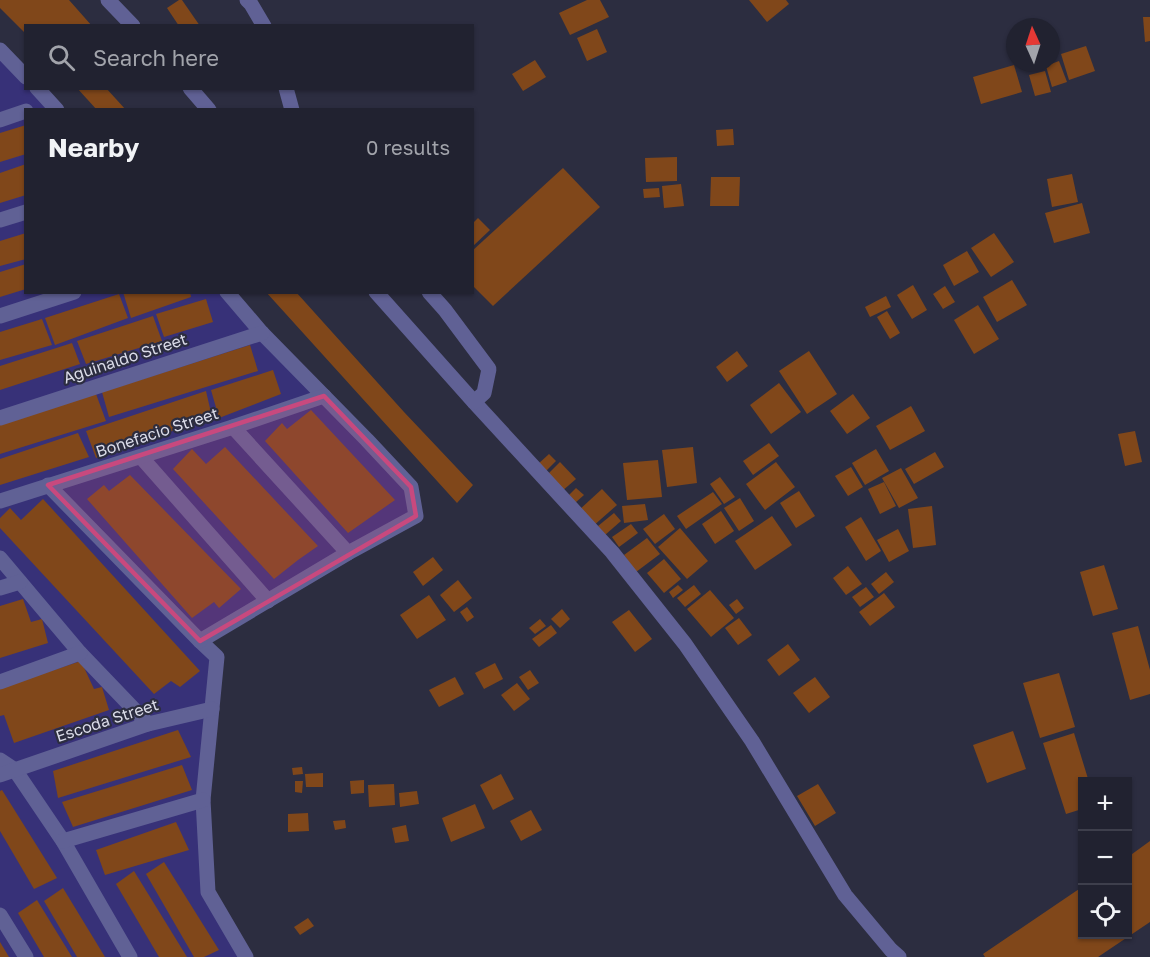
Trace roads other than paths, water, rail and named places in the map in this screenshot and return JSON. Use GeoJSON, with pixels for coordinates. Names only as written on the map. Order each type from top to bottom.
{"type":"FeatureCollection","features":[{"type":"Feature","properties":{"kind":"street"},"geometry":{"type":"LineString","coordinates":[[108,0],[131,24]]}},
{"type":"Feature","properties":{"kind":"street"},"geometry":{"type":"LineString","coordinates":[[247,0],[263,24]]}},
{"type":"Feature","properties":{"kind":"street"},"geometry":{"type":"LineString","coordinates":[[0,50],[24,74]]}},
{"type":"Feature","properties":{"kind":"street"},"geometry":{"type":"LineString","coordinates":[[39,90],[54,106]]}},
{"type":"Feature","properties":{"kind":"street"},"geometry":{"type":"LineString","coordinates":[[192,90],[207,108]]}},
{"type":"Feature","properties":{"kind":"street"},"geometry":{"type":"LineString","coordinates":[[287,90],[291,108]]}},
{"type":"Feature","properties":{"kind":"street"},"geometry":{"type":"LineString","coordinates":[[0,120],[24,112]]}},
{"type":"Feature","properties":{"kind":"street"},"geometry":{"type":"LineString","coordinates":[[0,220],[24,213]]}},
{"type":"Feature","properties":{"kind":"street"},"geometry":{"type":"LineString","coordinates":[[0,316],[68,294]]}},
{"type":"Feature","properties":{"kind":"street"},"geometry":{"type":"LineString","coordinates":[[200,640],[416,516],[411,488],[262,333],[228,294]]}},
{"type":"Feature","properties":{"kind":"street"},"geometry":{"type":"LineString","coordinates":[[378,294],[612,552],[685,644],[752,741],[845,895],[899,957]]}},
{"type":"Feature","properties":{"kind":"street"},"geometry":{"type":"LineString","coordinates":[[431,294],[489,369],[484,393],[474,402]]}},
{"type":"Feature","properties":{"kind":"street","name":"Aguinaldo Street"},"geometry":{"type":"LineString","coordinates":[[0,418],[262,333]]}},
{"type":"Feature","properties":{"kind":"street","name":"Bonefacio Street"},"geometry":{"type":"LineString","coordinates":[[0,501],[324,396]]}},
{"type":"Feature","properties":{"kind":"street"},"geometry":{"type":"LineString","coordinates":[[233,427],[348,553]]}},
{"type":"Feature","properties":{"kind":"street"},"geometry":{"type":"LineString","coordinates":[[141,457],[268,601]]}},
{"type":"Feature","properties":{"kind":"street"},"geometry":{"type":"LineString","coordinates":[[48,485],[217,657],[203,800],[208,892],[246,957]]}},
{"type":"Feature","properties":{"kind":"street"},"geometry":{"type":"LineString","coordinates":[[0,558],[80,653],[148,724]]}},
{"type":"Feature","properties":{"kind":"street"},"geometry":{"type":"LineString","coordinates":[[0,588],[20,582]]}},
{"type":"Feature","properties":{"kind":"street"},"geometry":{"type":"LineString","coordinates":[[0,682],[80,653]]}},
{"type":"Feature","properties":{"kind":"street","name":"Escoda Street"},"geometry":{"type":"LineString","coordinates":[[0,775],[148,724],[212,709]]}},
{"type":"Feature","properties":{"kind":"street"},"geometry":{"type":"LineString","coordinates":[[0,760],[15,770],[63,842],[130,957]]}},
{"type":"Feature","properties":{"kind":"street"},"geometry":{"type":"LineString","coordinates":[[63,842],[203,800]]}},
{"type":"Feature","properties":{"kind":"street"},"geometry":{"type":"LineString","coordinates":[[0,915],[26,957]]}}]}
